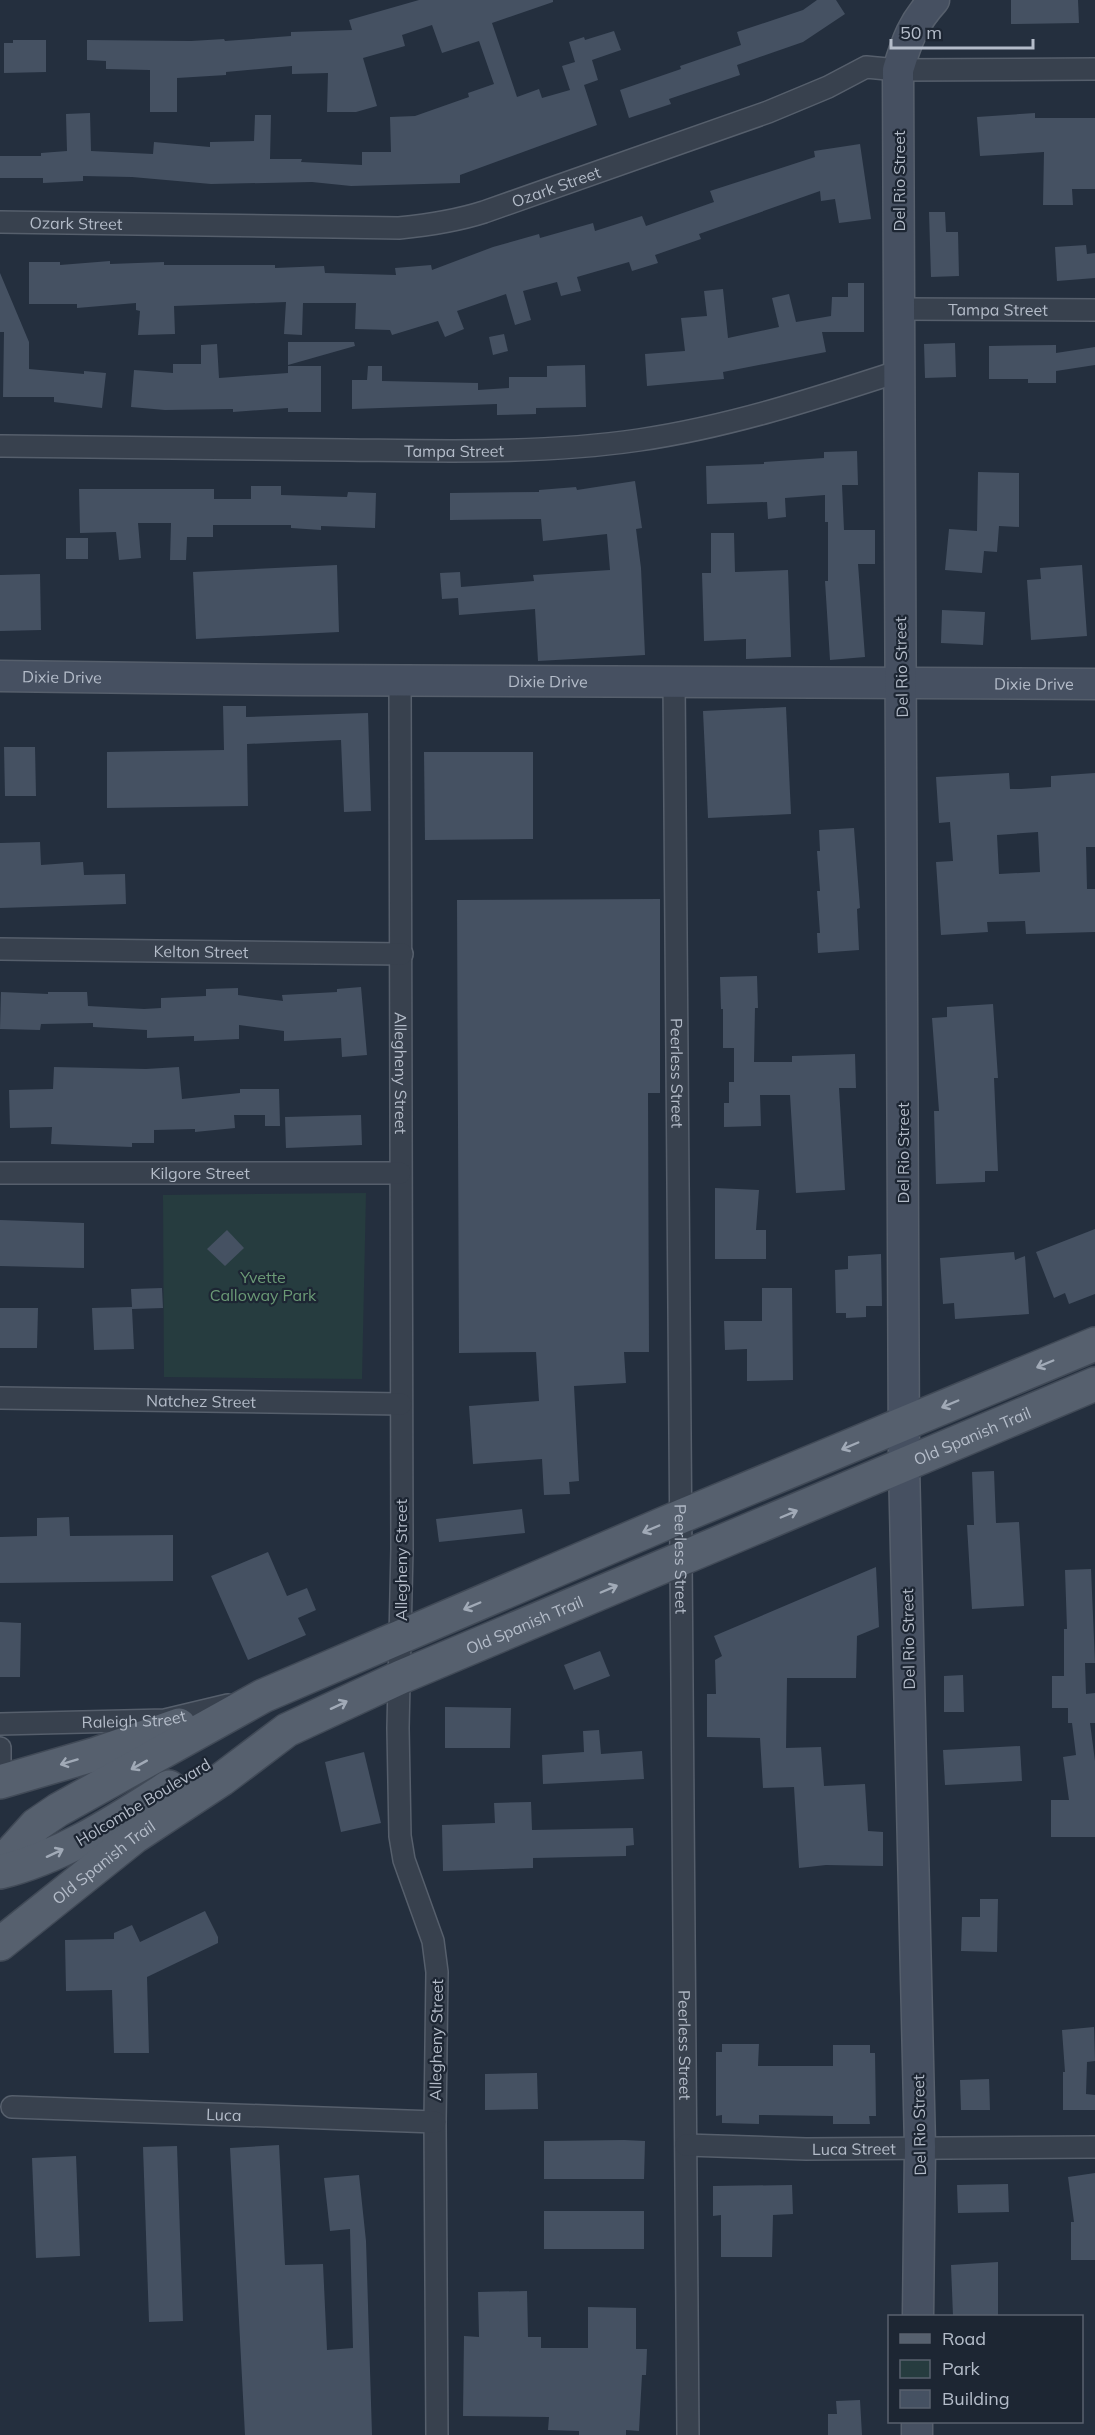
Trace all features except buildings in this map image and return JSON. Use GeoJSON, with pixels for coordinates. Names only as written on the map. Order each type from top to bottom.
{"type":"FeatureCollection","features":[{"type":"Feature","properties":{"kind":"main road"},"geometry":{"type":"LineString","coordinates":[[0,1782],[96,1754],[263,1696],[682,1516],[1095,1344]]}},
{"type":"Feature","properties":{"kind":"main road","name":"Old Spanish Trail"},"geometry":{"type":"LineString","coordinates":[[0,1944],[134,1837],[222,1779],[287,1731],[401,1677],[1095,1384]]}},
{"type":"Feature","properties":{"kind":"main road"},"geometry":{"type":"LineString","coordinates":[[0,1865],[36,1825],[58,1810],[263,1696]]}},
{"type":"Feature","properties":{"kind":"main road","name":"Holcombe Boulevard"},"geometry":{"type":"LineString","coordinates":[[0,1872],[29,1865],[58,1852],[135,1809],[210,1761],[287,1731]]}},
{"type":"Feature","properties":{"kind":"street","name":"Del Rio Street"},"geometry":{"type":"LineString","coordinates":[[918,2315],[920,2147],[904,1465],[898,70],[907,38],[918,18],[934,0]]}},
{"type":"Feature","properties":{"kind":"street","name":"Ozark Street"},"geometry":{"type":"LineString","coordinates":[[0,222],[399,228],[458,220],[768,112],[866,67],[898,70],[1095,69]]}},
{"type":"Feature","properties":{"kind":"street","name":"Tampa Street"},"geometry":{"type":"LineString","coordinates":[[900,309],[1095,310]]}},
{"type":"Feature","properties":{"kind":"street","name":"Tampa Street"},"geometry":{"type":"LineString","coordinates":[[0,446],[453,451],[584,447],[640,440],[723,423],[801,403],[900,372]]}},
{"type":"Feature","properties":{"kind":"street","name":"Dixie Drive"},"geometry":{"type":"LineString","coordinates":[[0,676],[1095,684]]}},
{"type":"Feature","properties":{"kind":"street","name":"Allegheny Street"},"geometry":{"type":"LineString","coordinates":[[400,679],[402,954],[401,1677],[398,1728],[400,1836],[404,1860],[433,1941],[437,1972],[435,2122],[438,2435]]}},
{"type":"Feature","properties":{"kind":"street","name":"Peerless Street"},"geometry":{"type":"LineString","coordinates":[[674,681],[688,2435]]}},
{"type":"Feature","properties":{"kind":"street","name":"Kelton Street"},"geometry":{"type":"LineString","coordinates":[[0,949],[402,954]]}},
{"type":"Feature","properties":{"kind":"street","name":"Kilgore Street"},"geometry":{"type":"LineString","coordinates":[[0,1173],[400,1173]]}},
{"type":"Feature","properties":{"kind":"street","name":"Natchez Street"},"geometry":{"type":"LineString","coordinates":[[0,1398],[401,1404]]}},
{"type":"Feature","properties":{"kind":"street","name":"Raleigh Street"},"geometry":{"type":"LineString","coordinates":[[0,1724],[165,1720],[263,1696]]}},
{"type":"Feature","properties":{"kind":"street"},"geometry":{"type":"LineString","coordinates":[[0,1748],[0,1769]]}},
{"type":"Feature","properties":{"kind":"street","name":"Luca"},"geometry":{"type":"LineString","coordinates":[[12,2108],[435,2122]]}},
{"type":"Feature","properties":{"kind":"street","name":"Luca Street"},"geometry":{"type":"LineString","coordinates":[[686,2145],[806,2149],[1095,2147]]}},
{"type":"Feature","properties":{"kind":"green space","name":"Yvette Calloway Park"},"geometry":{"type":"Polygon","coordinates":[[[366,1193],[362,1379],[164,1377],[163,1195],[366,1193]]]}}]}
